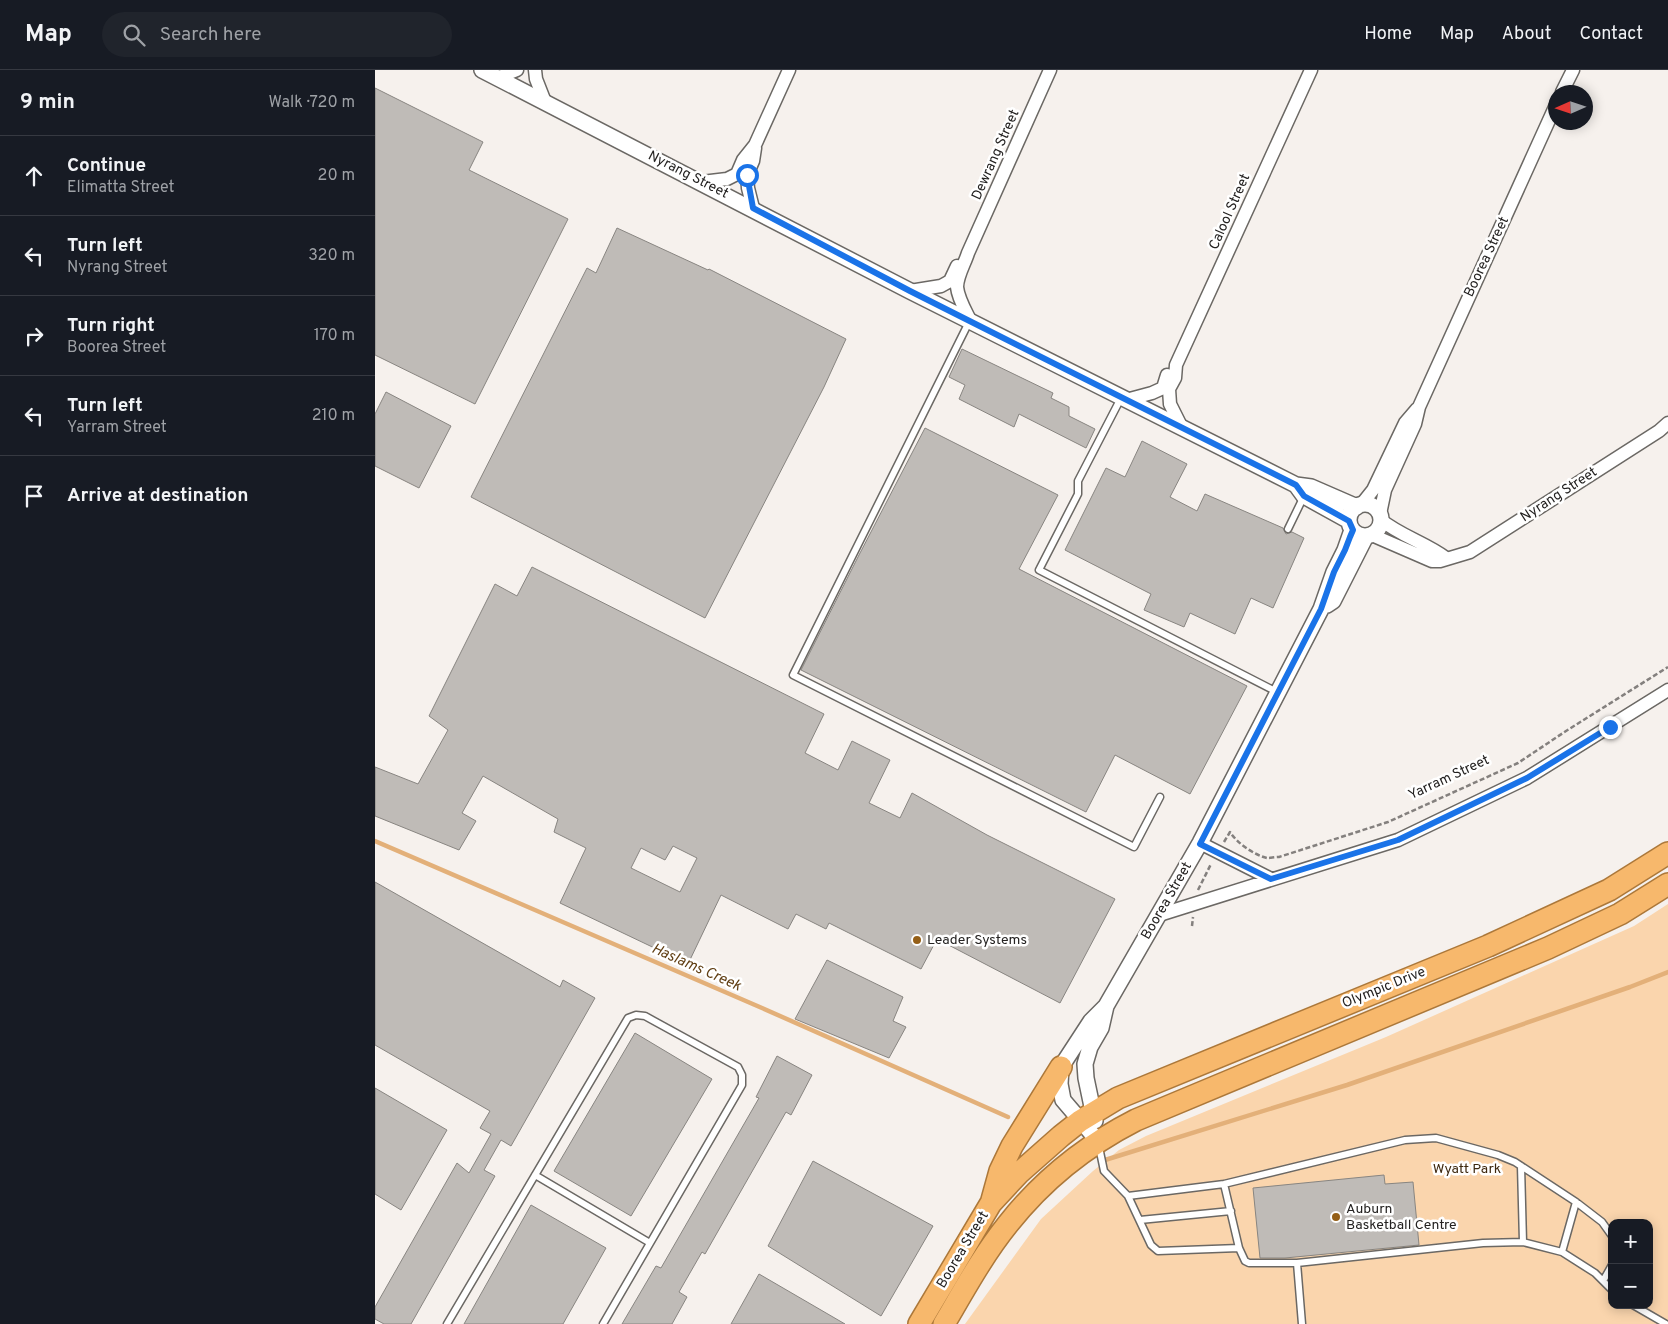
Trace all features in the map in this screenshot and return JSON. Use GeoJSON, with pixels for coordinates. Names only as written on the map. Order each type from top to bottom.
{"type":"FeatureCollection","features":[{"type":"Feature","properties":{"kind":"highway","name":"Olympic Drive"},"geometry":{"type":"LineString","coordinates":[[1087,1116],[1127,1094],[1488,946],[1609,890],[1668,853]]}},
{"type":"Feature","properties":{"kind":"highway","name":"Olympic Drive"},"geometry":{"type":"LineString","coordinates":[[1131,1122],[1548,948],[1620,914],[1668,884]]}},
{"type":"Feature","properties":{"kind":"highway"},"geometry":{"type":"LineString","coordinates":[[991,1203],[1000,1171],[1012,1146],[1061,1067]]}},
{"type":"Feature","properties":{"kind":"highway","name":"Boorea Street"},"geometry":{"type":"LineString","coordinates":[[919,1324],[991,1203],[1019,1173],[1087,1116]]}},
{"type":"Feature","properties":{"kind":"highway","name":"Boorea Street"},"geometry":{"type":"LineString","coordinates":[[944,1324],[980,1263],[1009,1223],[1052,1178],[1098,1141],[1131,1122]]}},
{"type":"Feature","properties":{"kind":"street","name":"Nyrang Street"},"geometry":{"type":"LineString","coordinates":[[482,70],[753,208],[910,291],[1182,428],[1300,491],[1360,530],[1432,561],[1440,561],[1470,552],[1659,431],[1668,423]]}},
{"type":"Feature","properties":{"kind":"street"},"geometry":{"type":"LineString","coordinates":[[497,78],[517,70]]}},
{"type":"Feature","properties":{"kind":"street"},"geometry":{"type":"LineString","coordinates":[[535,70],[536,79],[545,102]]}},
{"type":"Feature","properties":{"kind":"street"},"geometry":{"type":"LineString","coordinates":[[702,182],[727,178],[737,174],[743,160],[755,145],[789,70]]}},
{"type":"Feature","properties":{"kind":"street","name":"Dewrang Street"},"geometry":{"type":"LineString","coordinates":[[969,320],[957,285],[968,253],[1051,70]]}},
{"type":"Feature","properties":{"kind":"street","name":"Calool Street"},"geometry":{"type":"LineString","coordinates":[[1182,428],[1171,404],[1169,389],[1175,378],[1177,366],[1311,70]]}},
{"type":"Feature","properties":{"kind":"street"},"geometry":{"type":"LineString","coordinates":[[1566,85],[1573,70]]}},
{"type":"Feature","properties":{"kind":"street","name":"Boorea Street"},"geometry":{"type":"LineString","coordinates":[[1380,517],[1385,490],[1415,424],[1419,407],[1548,122]]}},
{"type":"Feature","properties":{"kind":"street"},"geometry":{"type":"LineString","coordinates":[[753,208],[747,175],[753,161],[755,145]]}},
{"type":"Feature","properties":{"kind":"street","name":"Dewrang Street"},"geometry":{"type":"LineString","coordinates":[[910,291],[941,286],[949,281],[954,270],[968,253]]}},
{"type":"Feature","properties":{"kind":"street","name":"Calool Street"},"geometry":{"type":"LineString","coordinates":[[1123,399],[1152,393],[1163,388],[1167,375],[1177,366]]}},
{"type":"Feature","properties":{"kind":"street","name":"Boorea Street"},"geometry":{"type":"LineString","coordinates":[[1359,506],[1373,490],[1405,423],[1419,407]]}},
{"type":"Feature","properties":{"kind":"street","name":"Nyrang Street"},"geometry":{"type":"LineString","coordinates":[[1300,491],[1311,487],[1359,506],[1371,506],[1380,517]]}},
{"type":"Feature","properties":{"kind":"street"},"geometry":{"type":"LineString","coordinates":[[1359,506],[1352,511],[1360,530],[1380,526],[1380,517]]}},
{"type":"Feature","properties":{"kind":"street"},"geometry":{"type":"LineString","coordinates":[[1380,517],[1403,534],[1435,550],[1446,558]]}},
{"type":"Feature","properties":{"kind":"street","name":"Boorea Street"},"geometry":{"type":"LineString","coordinates":[[1061,1067],[1091,1020],[1106,1006],[1200,844],[1321,609],[1334,572],[1345,550],[1360,530]]}},
{"type":"Feature","properties":{"kind":"street"},"geometry":{"type":"LineString","coordinates":[[1159,915],[1398,840],[1527,778],[1668,690]]}},
{"type":"Feature","properties":{"kind":"street"},"geometry":{"type":"LineString","coordinates":[[1200,844],[1271,879]]}},
{"type":"Feature","properties":{"kind":"street","name":"Boorea Street"},"geometry":{"type":"LineString","coordinates":[[1098,1141],[1087,1116],[1085,1064],[1101,1028],[1106,1006]]}},
{"type":"Feature","properties":{"kind":"street"},"geometry":{"type":"LineString","coordinates":[[1061,1067],[1063,1100],[1087,1116]]}},
{"type":"Feature","properties":{"kind":"lane"},"geometry":{"type":"LineString","coordinates":[[969,320],[793,675],[1134,847],[1160,797]]}},
{"type":"Feature","properties":{"kind":"lane"},"geometry":{"type":"LineString","coordinates":[[1123,399],[1078,482],[1078,494],[1039,570],[1279,692]]}},
{"type":"Feature","properties":{"kind":"lane"},"geometry":{"type":"LineString","coordinates":[[1288,529],[1300,491]]}},
{"type":"Feature","properties":{"kind":"lane"},"geometry":{"type":"LineString","coordinates":[[447,1324],[629,1018],[636,1015],[645,1016],[738,1067],[742,1075],[743,1085],[603,1324]]}},
{"type":"Feature","properties":{"kind":"lane"},"geometry":{"type":"LineString","coordinates":[[1128,1196],[1224,1184],[1405,1140],[1435,1138],[1498,1155],[1521,1166],[1576,1202],[1602,1222],[1608,1230]]}},
{"type":"Feature","properties":{"kind":"lane"},"geometry":{"type":"LineString","coordinates":[[1098,1141],[1104,1171],[1128,1196],[1151,1245],[1158,1251],[1239,1248]]}},
{"type":"Feature","properties":{"kind":"lane"},"geometry":{"type":"LineString","coordinates":[[1521,1166],[1523,1242]]}},
{"type":"Feature","properties":{"kind":"lane"},"geometry":{"type":"LineString","coordinates":[[535,1175],[650,1243]]}},
{"type":"Feature","properties":{"kind":"lane"},"geometry":{"type":"LineString","coordinates":[[1224,1184],[1239,1248],[1245,1261],[1249,1263],[1297,1263],[1483,1243],[1523,1242],[1562,1252],[1595,1273],[1608,1286]]}},
{"type":"Feature","properties":{"kind":"lane"},"geometry":{"type":"LineString","coordinates":[[1562,1252],[1576,1202]]}},
{"type":"Feature","properties":{"kind":"lane"},"geometry":{"type":"LineString","coordinates":[[1140,1220],[1231,1211]]}},
{"type":"Feature","properties":{"kind":"lane"},"geometry":{"type":"LineString","coordinates":[[1297,1263],[1302,1324]]}},
{"type":"Feature","properties":{"kind":"lane"},"geometry":{"type":"LineString","coordinates":[[1603,1281],[1608,1272]]}},
{"type":"Feature","properties":{"kind":"lane"},"geometry":{"type":"LineString","coordinates":[[1640,1309],[1666,1324]]}},
{"type":"Feature","properties":{"kind":"path","name":"Yarram Street"},"geometry":{"type":"LineString","coordinates":[[1217,852],[1230,832],[1236,841],[1267,858],[1279,857],[1388,822],[1518,763],[1668,667]]}},
{"type":"Feature","properties":{"kind":"path"},"geometry":{"type":"LineString","coordinates":[[1192,926],[1193,904],[1199,885],[1217,852]]}},
{"type":"Feature","properties":{"kind":"green space","name":"Wyatt Park"},"geometry":{"type":"Polygon","coordinates":[[[1668,904],[1668,1324],[965,1324],[1041,1219],[1119,1150],[1146,1136],[1386,1037],[1634,926],[1668,904]]]}},
{"type":"Feature","properties":{"kind":"building"},"geometry":{"type":"Polygon","coordinates":[[[375,88],[483,142],[469,170],[568,219],[475,404],[375,355],[375,88]]]}},
{"type":"Feature","properties":{"kind":"building"},"geometry":{"type":"Polygon","coordinates":[[[617,228],[709,269],[846,339],[824,387],[705,618],[471,497],[587,268],[596,273],[617,228]]]}},
{"type":"Feature","properties":{"kind":"building"},"geometry":{"type":"Polygon","coordinates":[[[962,349],[1053,393],[1051,398],[1069,407],[1069,416],[1095,429],[1086,448],[1019,414],[1014,427],[959,399],[965,385],[949,377],[962,349]]]}},
{"type":"Feature","properties":{"kind":"building"},"geometry":{"type":"Polygon","coordinates":[[[386,392],[451,426],[419,488],[375,466],[375,414],[386,392]]]}},
{"type":"Feature","properties":{"kind":"building"},"geometry":{"type":"Polygon","coordinates":[[[925,428],[1058,495],[1019,569],[1247,686],[1190,794],[1115,755],[1086,812],[801,670],[925,428]]]}},
{"type":"Feature","properties":{"kind":"building"},"geometry":{"type":"Polygon","coordinates":[[[1142,441],[1187,464],[1170,497],[1197,511],[1205,494],[1283,528],[1286,534],[1292,532],[1304,538],[1273,608],[1251,598],[1235,634],[1190,613],[1184,627],[1144,610],[1151,594],[1065,550],[1106,468],[1125,477],[1142,441]]]}},
{"type":"Feature","properties":{"kind":"building"},"geometry":{"type":"Polygon","coordinates":[[[532,567],[824,714],[805,753],[838,770],[852,741],[890,760],[869,803],[900,818],[912,793],[987,835],[1115,899],[1060,1003],[937,939],[921,969],[829,923],[826,929],[796,914],[788,929],[721,895],[688,964],[560,903],[586,848],[554,832],[558,819],[483,776],[462,813],[476,821],[459,850],[375,816],[375,767],[418,784],[448,730],[429,716],[495,584],[517,596],[532,567]],[[673,846],[665,860],[641,848],[631,868],[680,892],[697,858],[673,846]]]}},
{"type":"Feature","properties":{"kind":"building"},"geometry":{"type":"Polygon","coordinates":[[[375,882],[560,987],[563,980],[595,998],[511,1146],[501,1140],[484,1170],[495,1176],[411,1324],[384,1324],[375,1319],[375,1307],[457,1163],[469,1173],[491,1134],[480,1128],[490,1111],[375,1045],[375,882]]]}},
{"type":"Feature","properties":{"kind":"building"},"geometry":{"type":"Polygon","coordinates":[[[827,960],[903,997],[893,1021],[906,1027],[889,1058],[795,1019],[827,960]]]}},
{"type":"Feature","properties":{"kind":"building"},"geometry":{"type":"Polygon","coordinates":[[[635,1033],[712,1079],[631,1216],[554,1171],[635,1033]]]}},
{"type":"Feature","properties":{"kind":"building"},"geometry":{"type":"Polygon","coordinates":[[[777,1056],[812,1075],[791,1115],[786,1112],[705,1254],[702,1252],[679,1292],[687,1297],[672,1324],[622,1324],[656,1266],[661,1268],[759,1098],[756,1097],[777,1056]]]}},
{"type":"Feature","properties":{"kind":"building"},"geometry":{"type":"Polygon","coordinates":[[[375,1088],[447,1130],[401,1210],[375,1194],[375,1088]]]}},
{"type":"Feature","properties":{"kind":"building"},"geometry":{"type":"Polygon","coordinates":[[[813,1161],[933,1226],[881,1316],[768,1246],[813,1161]]]}},
{"type":"Feature","properties":{"kind":"building","name":"Auburn Basketball Centre"},"geometry":{"type":"Polygon","coordinates":[[[1384,1175],[1385,1184],[1413,1182],[1419,1245],[1285,1258],[1260,1258],[1253,1188],[1384,1175]]]}},
{"type":"Feature","properties":{"kind":"building"},"geometry":{"type":"Polygon","coordinates":[[[531,1205],[606,1248],[563,1324],[464,1324],[531,1205]]]}},
{"type":"Feature","properties":{"kind":"building"},"geometry":{"type":"Polygon","coordinates":[[[759,1274],[845,1324],[731,1324],[759,1274]]]}},
{"type":"Feature","properties":{"kind":"waterway","name":"Haslams Creek"},"geometry":{"type":"LineString","coordinates":[[375,841],[762,1008],[1008,1117]]}},
{"type":"Feature","properties":{"kind":"waterway"},"geometry":{"type":"LineString","coordinates":[[1105,1160],[1347,1085],[1630,987],[1668,972]]}},
{"type":"Feature","properties":{"kind":"place","name":"Leader Systems"},"geometry":{"type":"Point","coordinates":[917,940]}},
{"type":"Feature","properties":{"kind":"place","name":"Auburn Basketball Centre"},"geometry":{"type":"Point","coordinates":[1336,1217]}},
{"type":"Feature","properties":{"kind":"route"},"geometry":{"type":"LineString","coordinates":[[747,175],[753,208],[910,291],[1296,485],[1304,496],[1349,521],[1353,530],[1334,572],[1321,609],[1200,844],[1271,879],[1398,840],[1527,778],[1610,727]]}}]}
